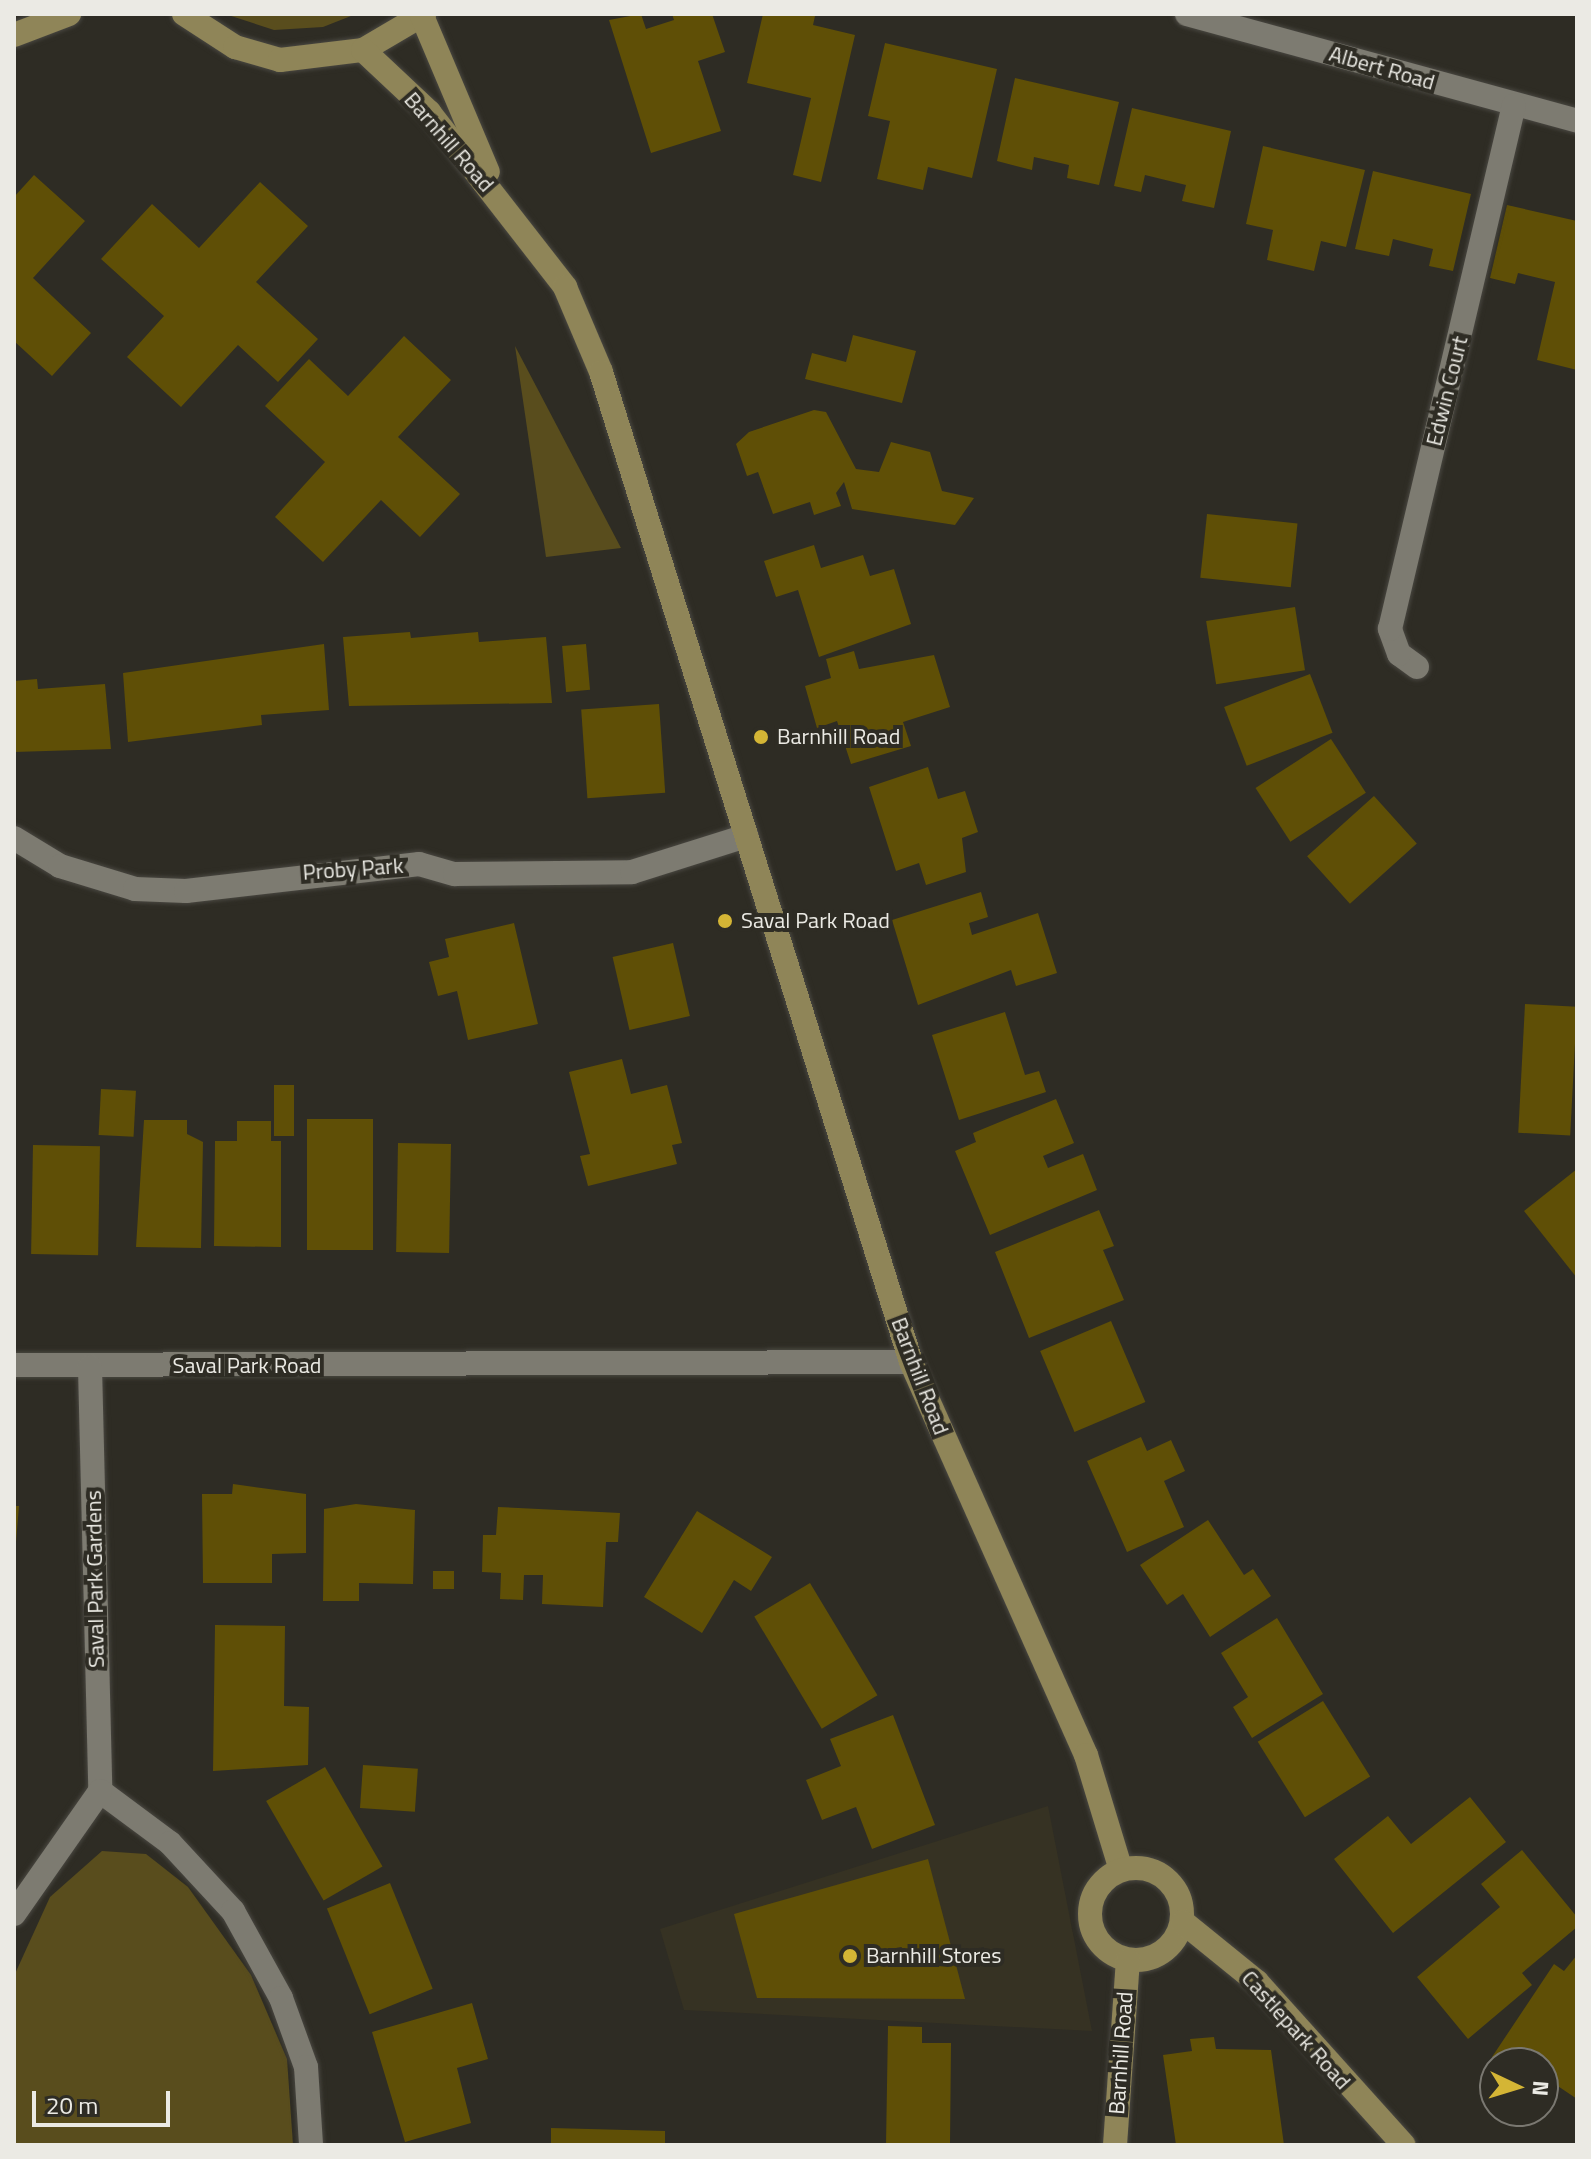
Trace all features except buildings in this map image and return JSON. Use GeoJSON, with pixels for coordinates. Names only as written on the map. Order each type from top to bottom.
{"type":"FeatureCollection","features":[{"type":"Feature","properties":{"kind":"main road"},"geometry":{"type":"LineString","coordinates":[[14,35],[69,14]]}},
{"type":"Feature","properties":{"kind":"main road"},"geometry":{"type":"LineString","coordinates":[[184,14],[235,47],[280,60],[363,50],[423,15]]}},
{"type":"Feature","properties":{"kind":"main road","name":"Barnhill Road"},"geometry":{"type":"LineString","coordinates":[[423,15],[499,201]]}},
{"type":"Feature","properties":{"kind":"main road","name":"Barnhill Road"},"geometry":{"type":"LineString","coordinates":[[363,50],[429,112],[565,287],[601,372],[911,1362],[1086,1755],[1121,1870],[1099,1886],[1090,1911],[1096,1937],[1128,1960],[1165,1951],[1183,1922]]}},
{"type":"Feature","properties":{"kind":"main road"},"geometry":{"type":"LineString","coordinates":[[1121,1870],[1147,1868],[1164,1877],[1181,1901],[1183,1922]]}},
{"type":"Feature","properties":{"kind":"main road","name":"Castlepark Road"},"geometry":{"type":"LineString","coordinates":[[1183,1922],[1257,1982],[1404,2145]]}},
{"type":"Feature","properties":{"kind":"main road","name":"Barnhill Road"},"geometry":{"type":"LineString","coordinates":[[1115,2145],[1128,1960]]}},
{"type":"Feature","properties":{"kind":"street","name":"Albert Road"},"geometry":{"type":"LineString","coordinates":[[1187,14],[1577,121]]}},
{"type":"Feature","properties":{"kind":"street","name":"Edwin Court"},"geometry":{"type":"LineString","coordinates":[[1417,667],[1399,654],[1390,629],[1514,105]]}},
{"type":"Feature","properties":{"kind":"street","name":"Proby Park"},"geometry":{"type":"LineString","coordinates":[[14,838],[60,866],[135,889],[186,891],[419,864],[455,874],[632,872],[746,836]]}},
{"type":"Feature","properties":{"kind":"street","name":"Saval Park Road"},"geometry":{"type":"LineString","coordinates":[[14,1365],[911,1362]]}},
{"type":"Feature","properties":{"kind":"street","name":"Saval Park Gardens"},"geometry":{"type":"LineString","coordinates":[[90,1367],[100,1791]]}},
{"type":"Feature","properties":{"kind":"street"},"geometry":{"type":"LineString","coordinates":[[14,1914],[100,1791],[170,1843],[233,1911],[281,1998],[306,2067],[311,2145]]}},
{"type":"Feature","properties":{"kind":"shaded area"},"geometry":{"type":"Polygon","coordinates":[[[225,14],[356,14],[323,27],[274,30],[225,14]]]}},
{"type":"Feature","properties":{"kind":"shaded area"},"geometry":{"type":"Polygon","coordinates":[[[515,346],[621,548],[546,557],[515,346]]]}},
{"type":"Feature","properties":{"kind":"shaded area"},"geometry":{"type":"Polygon","coordinates":[[[1048,1806],[1092,2031],[684,2010],[660,1929],[1048,1806]]]}},
{"type":"Feature","properties":{"kind":"shaded area"},"geometry":{"type":"Polygon","coordinates":[[[102,1851],[146,1854],[188,1887],[251,1975],[287,2059],[293,2145],[14,2145],[14,1976],[50,1897],[102,1851]]]}},
{"type":"Feature","properties":{"kind":"place","name":"Barnhill Road"},"geometry":{"type":"Point","coordinates":[761,737]}},
{"type":"Feature","properties":{"kind":"place","name":"Saval Park Road"},"geometry":{"type":"Point","coordinates":[725,921]}},
{"type":"Feature","properties":{"kind":"place","name":"Barnhill Stores"},"geometry":{"type":"Point","coordinates":[850,1956]}}]}
